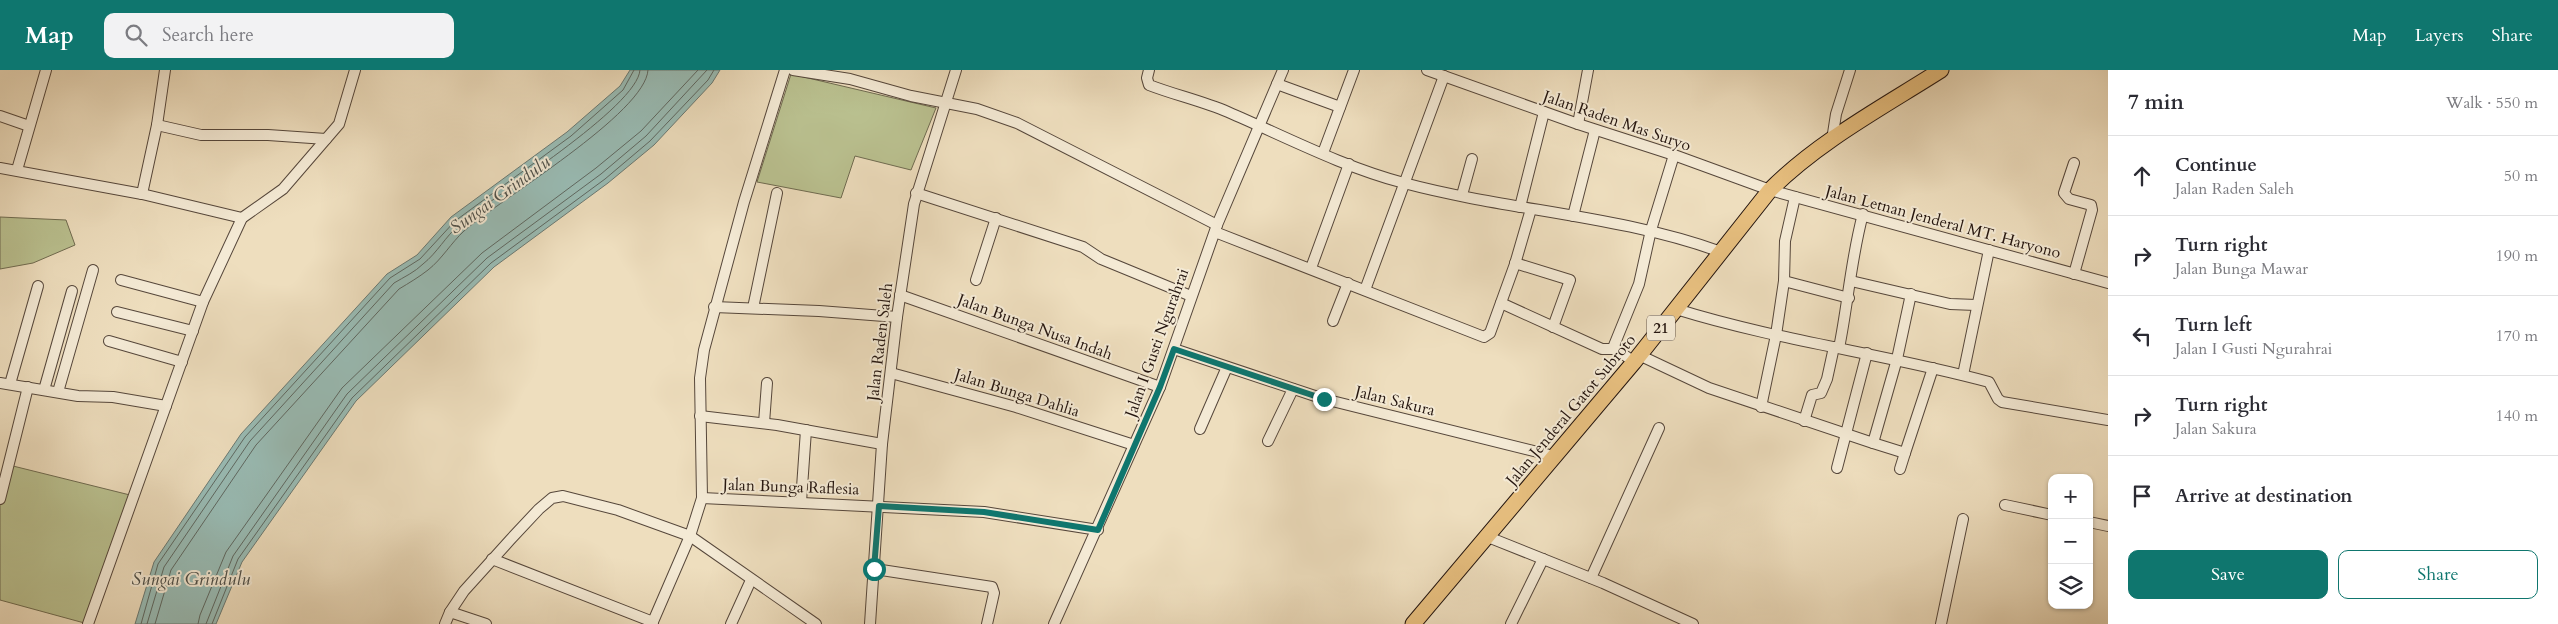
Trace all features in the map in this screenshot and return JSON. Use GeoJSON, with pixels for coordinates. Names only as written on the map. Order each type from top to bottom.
{"type":"FeatureCollection","features":[{"type":"Feature","properties":{"kind":"highway","name":"Jalan Jenderal Gatot Subroto"},"geometry":{"type":"LineString","coordinates":[[1413,624],[1488,537],[1554,456],[1686,312],[1721,252],[1770,190],[1789,170],[1941,70]]}},
{"type":"Feature","properties":{"kind":"street"},"geometry":{"type":"LineString","coordinates":[[17,170],[28,126],[46,70]]}},
{"type":"Feature","properties":{"kind":"street"},"geometry":{"type":"LineString","coordinates":[[142,194],[157,125],[165,70]]}},
{"type":"Feature","properties":{"kind":"street"},"geometry":{"type":"LineString","coordinates":[[88,624],[203,302],[242,218],[283,189],[338,124],[355,70]]}},
{"type":"Feature","properties":{"kind":"street"},"geometry":{"type":"LineString","coordinates":[[492,559],[652,623],[690,536],[702,498],[700,378],[714,307],[785,70]]}},
{"type":"Feature","properties":{"kind":"street"},"geometry":{"type":"LineString","coordinates":[[792,70],[850,79],[945,104],[977,109],[1017,123],[1216,228],[1484,337],[1490,332],[1501,303],[1515,263],[1530,209]]}},
{"type":"Feature","properties":{"kind":"street","name":"Jalan Raden Saleh"},"geometry":{"type":"LineString","coordinates":[[870,624],[882,444],[900,295],[916,193],[956,70]]}},
{"type":"Feature","properties":{"kind":"street"},"geometry":{"type":"LineString","coordinates":[[1149,70],[1147,78],[1149,85],[1230,113],[1349,164],[1406,184],[1680,236],[1721,252]]}},
{"type":"Feature","properties":{"kind":"street","name":"Jalan I Gusti Ngurahrai"},"geometry":{"type":"LineString","coordinates":[[1054,624],[1098,530],[1160,387],[1216,228],[1257,126],[1283,70]]}},
{"type":"Feature","properties":{"kind":"street"},"geometry":{"type":"LineString","coordinates":[[1323,153],[1354,70]]}},
{"type":"Feature","properties":{"kind":"street","name":"Jalan Raden Mas Suryo"},"geometry":{"type":"LineString","coordinates":[[1427,70],[1770,190]]}},
{"type":"Feature","properties":{"kind":"street"},"geometry":{"type":"LineString","coordinates":[[1578,124],[1588,70]]}},
{"type":"Feature","properties":{"kind":"street"},"geometry":{"type":"LineString","coordinates":[[1832,140],[1836,114],[1850,70]]}},
{"type":"Feature","properties":{"kind":"street"},"geometry":{"type":"LineString","coordinates":[[1365,290],[1406,184],[1444,76]]}},
{"type":"Feature","properties":{"kind":"street"},"geometry":{"type":"LineString","coordinates":[[1277,84],[1340,107]]}},
{"type":"Feature","properties":{"kind":"street"},"geometry":{"type":"LineString","coordinates":[[1520,207],[1544,112]]}},
{"type":"Feature","properties":{"kind":"street"},"geometry":{"type":"LineString","coordinates":[[0,116],[28,126]]}},
{"type":"Feature","properties":{"kind":"street"},"geometry":{"type":"LineString","coordinates":[[157,125],[201,135],[268,135],[326,139]]}},
{"type":"Feature","properties":{"kind":"street"},"geometry":{"type":"LineString","coordinates":[[1573,216],[1595,130]]}},
{"type":"Feature","properties":{"kind":"street"},"geometry":{"type":"LineString","coordinates":[[1612,348],[1639,284],[1651,230],[1674,155]]}},
{"type":"Feature","properties":{"kind":"street"},"geometry":{"type":"LineString","coordinates":[[1462,195],[1472,159]]}},
{"type":"Feature","properties":{"kind":"street"},"geometry":{"type":"LineString","coordinates":[[2074,163],[2064,193],[2069,199],[2091,205],[2092,210],[2074,274]]}},
{"type":"Feature","properties":{"kind":"street"},"geometry":{"type":"LineString","coordinates":[[1311,268],[1349,164]]}},
{"type":"Feature","properties":{"kind":"street"},"geometry":{"type":"LineString","coordinates":[[0,168],[142,194],[242,218]]}},
{"type":"Feature","properties":{"kind":"street","name":"Jalan Letnan Jenderal MT. Haryono"},"geometry":{"type":"LineString","coordinates":[[1770,190],[1863,214],[2108,283]]}},
{"type":"Feature","properties":{"kind":"street"},"geometry":{"type":"LineString","coordinates":[[753,308],[777,193]]}},
{"type":"Feature","properties":{"kind":"street"},"geometry":{"type":"LineString","coordinates":[[916,193],[1083,247],[1101,259],[1191,296]]}},
{"type":"Feature","properties":{"kind":"street"},"geometry":{"type":"LineString","coordinates":[[1761,407],[1776,335],[1784,281],[1785,241],[1795,197]]}},
{"type":"Feature","properties":{"kind":"street"},"geometry":{"type":"LineString","coordinates":[[1804,422],[1811,396],[1821,393],[1836,348],[1849,298],[1854,254],[1863,214]]}},
{"type":"Feature","properties":{"kind":"street"},"geometry":{"type":"LineString","coordinates":[[976,280],[996,218]]}},
{"type":"Feature","properties":{"kind":"street"},"geometry":{"type":"LineString","coordinates":[[1963,375],[1989,250]]}},
{"type":"Feature","properties":{"kind":"street"},"geometry":{"type":"LineString","coordinates":[[1515,263],[1570,280],[1553,327]]}},
{"type":"Feature","properties":{"kind":"street"},"geometry":{"type":"LineString","coordinates":[[58,392],[93,270]]}},
{"type":"Feature","properties":{"kind":"street"},"geometry":{"type":"LineString","coordinates":[[121,280],[203,302]]}},
{"type":"Feature","properties":{"kind":"street"},"geometry":{"type":"LineString","coordinates":[[1851,280],[1950,304],[1976,306]]}},
{"type":"Feature","properties":{"kind":"street"},"geometry":{"type":"LineString","coordinates":[[1784,281],[1849,298]]}},
{"type":"Feature","properties":{"kind":"street"},"geometry":{"type":"LineString","coordinates":[[1333,322],[1348,283]]}},
{"type":"Feature","properties":{"kind":"street"},"geometry":{"type":"LineString","coordinates":[[38,286],[3,384],[78,396],[113,397],[166,406]]}},
{"type":"Feature","properties":{"kind":"street"},"geometry":{"type":"LineString","coordinates":[[44,390],[72,291]]}},
{"type":"Feature","properties":{"kind":"street"},"geometry":{"type":"LineString","coordinates":[[1873,443],[1897,359],[1911,294]]}},
{"type":"Feature","properties":{"kind":"street","name":"Jalan Bunga Nusa Indah"},"geometry":{"type":"LineString","coordinates":[[900,295],[1160,387]]}},
{"type":"Feature","properties":{"kind":"street"},"geometry":{"type":"LineString","coordinates":[[1501,303],[1602,349],[1612,348],[1643,359],[1708,388],[1761,407],[1905,453]]}},
{"type":"Feature","properties":{"kind":"street"},"geometry":{"type":"LineString","coordinates":[[714,307],[897,317]]}},
{"type":"Feature","properties":{"kind":"street"},"geometry":{"type":"LineString","coordinates":[[117,312],[193,331]]}},
{"type":"Feature","properties":{"kind":"street"},"geometry":{"type":"LineString","coordinates":[[1686,312],[1776,335],[1897,359],[1963,375],[1990,383],[1997,398],[2002,402],[2108,420]]}},
{"type":"Feature","properties":{"kind":"street"},"geometry":{"type":"LineString","coordinates":[[109,341],[182,362]]}},
{"type":"Feature","properties":{"kind":"street","name":"Jalan Sakura"},"geometry":{"type":"LineString","coordinates":[[1174,349],[1294,390],[1554,456]]}},
{"type":"Feature","properties":{"kind":"street"},"geometry":{"type":"LineString","coordinates":[[1837,468],[1867,354]]}},
{"type":"Feature","properties":{"kind":"street"},"geometry":{"type":"LineString","coordinates":[[1200,428],[1227,367]]}},
{"type":"Feature","properties":{"kind":"street"},"geometry":{"type":"LineString","coordinates":[[1900,469],[1933,368]]}},
{"type":"Feature","properties":{"kind":"street","name":"Jalan Bunga Dahlia"},"geometry":{"type":"LineString","coordinates":[[890,373],[1016,407],[1134,445]]}},
{"type":"Feature","properties":{"kind":"street"},"geometry":{"type":"LineString","coordinates":[[764,423],[767,382]]}},
{"type":"Feature","properties":{"kind":"street"},"geometry":{"type":"LineString","coordinates":[[0,499],[28,387]]}},
{"type":"Feature","properties":{"kind":"street"},"geometry":{"type":"LineString","coordinates":[[1268,441],[1294,390]]}},
{"type":"Feature","properties":{"kind":"street"},"geometry":{"type":"LineString","coordinates":[[700,416],[764,423],[882,444]]}},
{"type":"Feature","properties":{"kind":"street"},"geometry":{"type":"LineString","coordinates":[[1591,578],[1659,428]]}},
{"type":"Feature","properties":{"kind":"street"},"geometry":{"type":"LineString","coordinates":[[801,502],[806,430]]}},
{"type":"Feature","properties":{"kind":"street"},"geometry":{"type":"LineString","coordinates":[[446,624],[450,612],[464,591],[492,559],[539,509],[552,498],[563,496],[618,510],[690,536],[816,624]]}},
{"type":"Feature","properties":{"kind":"street","name":"Jalan Bunga Raflesia"},"geometry":{"type":"LineString","coordinates":[[702,498],[984,512],[1098,530]]}},
{"type":"Feature","properties":{"kind":"street"},"geometry":{"type":"LineString","coordinates":[[2005,505],[2048,514]]}},
{"type":"Feature","properties":{"kind":"street"},"geometry":{"type":"LineString","coordinates":[[1941,624],[1963,519]]}},
{"type":"Feature","properties":{"kind":"street"},"geometry":{"type":"LineString","coordinates":[[2093,523],[2108,526]]}},
{"type":"Feature","properties":{"kind":"street"},"geometry":{"type":"LineString","coordinates":[[1488,537],[1591,578],[1693,624]]}},
{"type":"Feature","properties":{"kind":"street"},"geometry":{"type":"LineString","coordinates":[[1511,624],[1543,559]]}},
{"type":"Feature","properties":{"kind":"street"},"geometry":{"type":"LineString","coordinates":[[874,569],[992,587],[994,593],[987,624]]}},
{"type":"Feature","properties":{"kind":"street"},"geometry":{"type":"LineString","coordinates":[[731,624],[751,580]]}},
{"type":"Feature","properties":{"kind":"street"},"geometry":{"type":"LineString","coordinates":[[450,612],[486,624]]}},
{"type":"Feature","properties":{"kind":"green space"},"geometry":{"type":"Polygon","coordinates":[[[791,74],[936,108],[911,170],[855,156],[841,198],[757,182],[791,74]]]}},
{"type":"Feature","properties":{"kind":"green space"},"geometry":{"type":"Polygon","coordinates":[[[0,217],[66,220],[75,245],[33,263],[0,269],[0,217]]]}},
{"type":"Feature","properties":{"kind":"green space"},"geometry":{"type":"Polygon","coordinates":[[[9,465],[134,496],[88,624],[0,600],[0,503],[9,465]]]}},
{"type":"Feature","properties":{"kind":"water","name":"Sungai Grindulu"},"geometry":{"type":"Polygon","coordinates":[[[630,70],[720,70],[712,83],[654,145],[608,183],[494,267],[356,401],[242,562],[216,624],[135,624],[154,562],[241,434],[387,274],[417,255],[451,217],[567,132],[620,86],[630,70]]]}},
{"type":"Feature","properties":{"kind":"route"},"geometry":{"type":"LineString","coordinates":[[874,569],[879,506],[984,512],[1098,530],[1160,387],[1174,349],[1324,399]]}}]}
